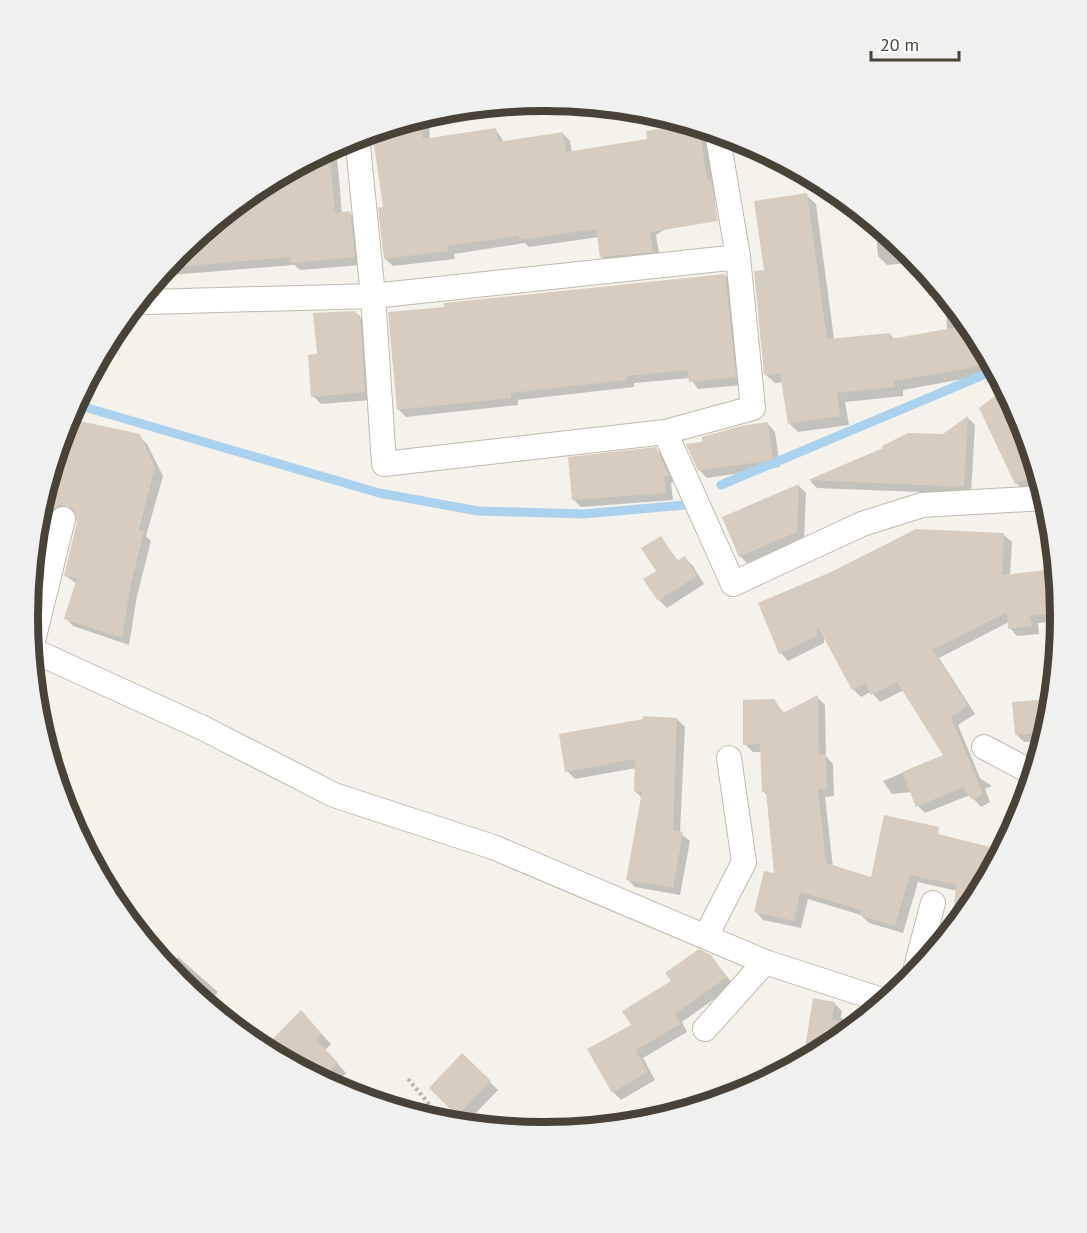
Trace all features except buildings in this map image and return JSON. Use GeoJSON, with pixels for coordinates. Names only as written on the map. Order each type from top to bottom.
{"type":"FeatureCollection","features":[{"type":"Feature","properties":{"kind":"street"},"geometry":{"type":"LineString","coordinates":[[358,146],[373,296],[384,464],[665,432],[753,408],[738,257],[719,142]]}},
{"type":"Feature","properties":{"kind":"street"},"geometry":{"type":"LineString","coordinates":[[150,299],[373,296],[738,257]]}},
{"type":"Feature","properties":{"kind":"street"},"geometry":{"type":"LineString","coordinates":[[665,432],[733,584],[862,524],[922,505],[1035,499]]}},
{"type":"Feature","properties":{"kind":"street"},"geometry":{"type":"LineString","coordinates":[[38,617],[63,519]]}},
{"type":"Feature","properties":{"kind":"street"},"geometry":{"type":"LineString","coordinates":[[39,653],[203,728],[334,795],[493,847],[765,962],[876,998]]}},
{"type":"Feature","properties":{"kind":"street"},"geometry":{"type":"LineString","coordinates":[[984,747],[1026,769]]}},
{"type":"Feature","properties":{"kind":"street"},"geometry":{"type":"LineString","coordinates":[[706,936],[744,862],[729,758]]}},
{"type":"Feature","properties":{"kind":"street"},"geometry":{"type":"LineString","coordinates":[[919,955],[933,903]]}},
{"type":"Feature","properties":{"kind":"street"},"geometry":{"type":"LineString","coordinates":[[705,1029],[765,962]]}},
{"type":"Feature","properties":{"kind":"path"},"geometry":{"type":"LineString","coordinates":[[408,1079],[434,1110]]}},
{"type":"Feature","properties":{"kind":"waterway"},"geometry":{"type":"LineString","coordinates":[[721,485],[987,373]]}},
{"type":"Feature","properties":{"kind":"waterway"},"geometry":{"type":"LineString","coordinates":[[84,407],[379,493],[478,511],[583,514],[685,505]]}}]}
